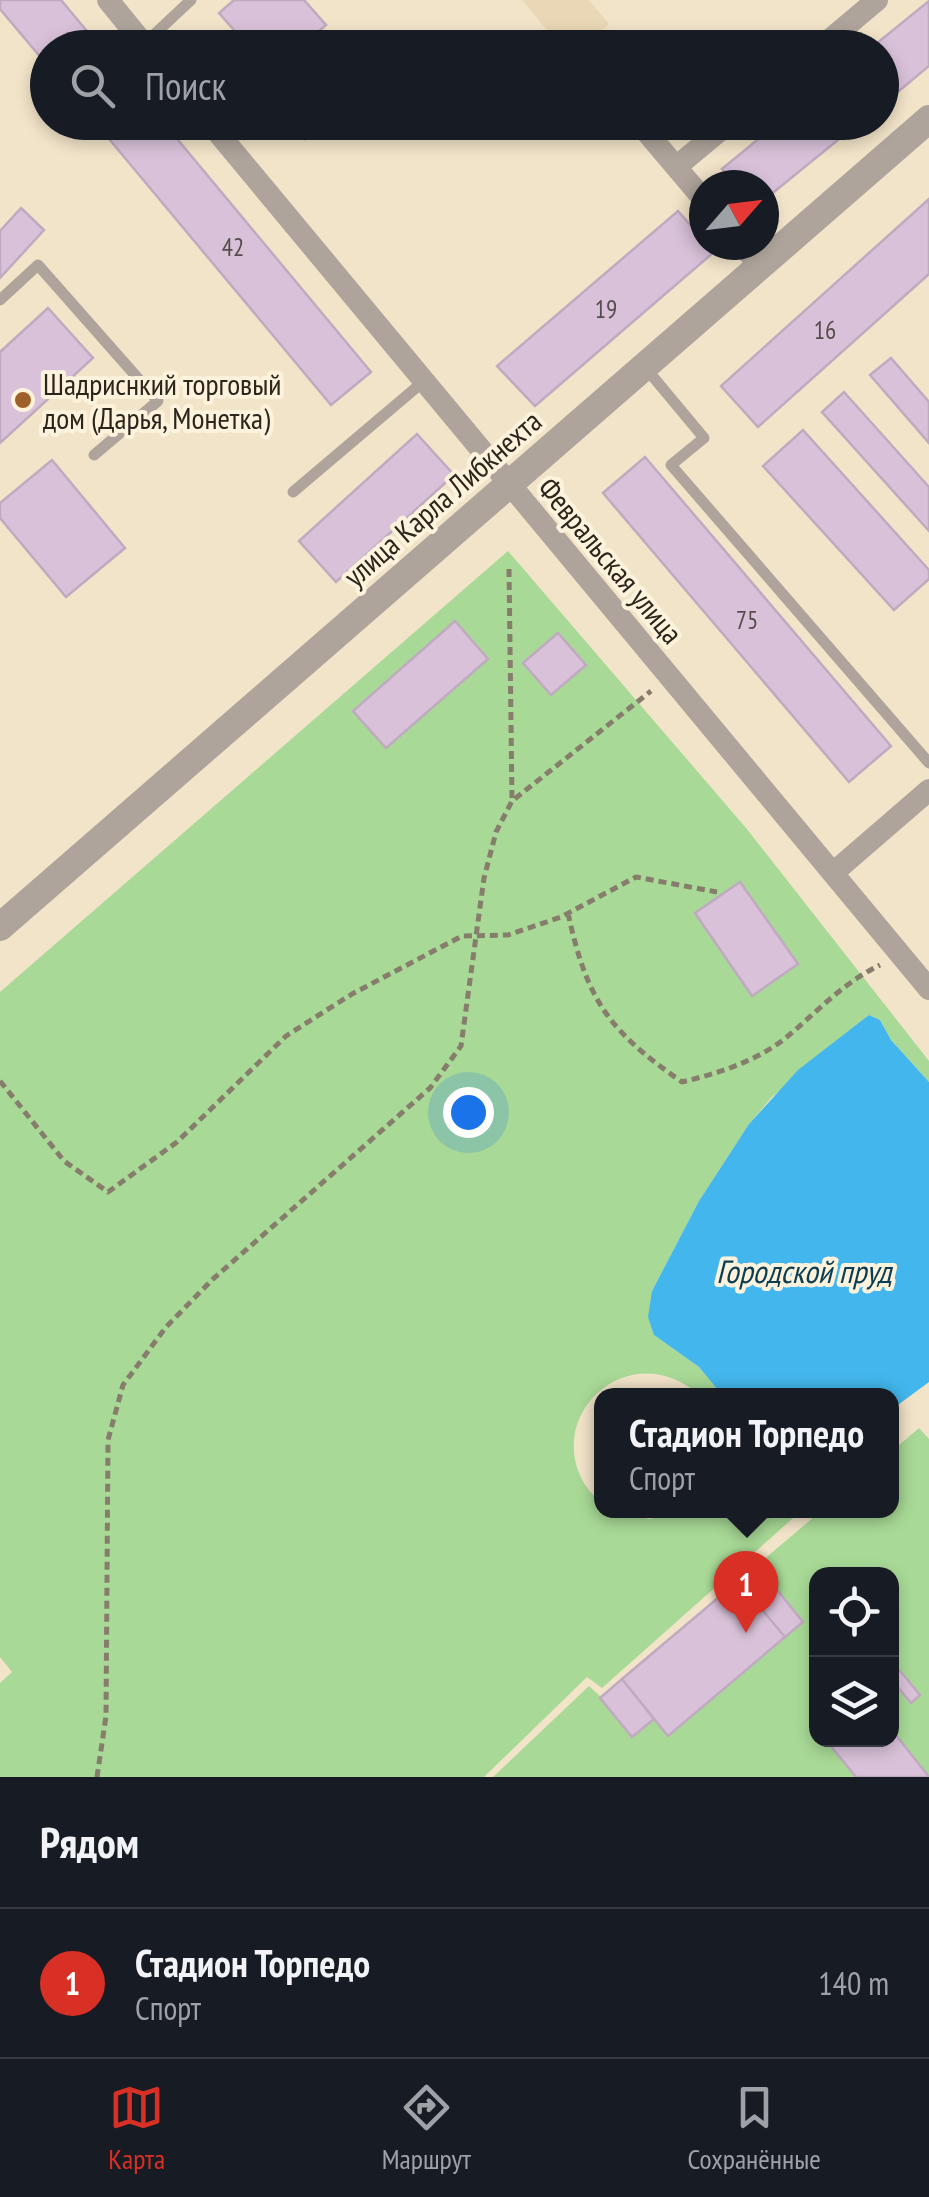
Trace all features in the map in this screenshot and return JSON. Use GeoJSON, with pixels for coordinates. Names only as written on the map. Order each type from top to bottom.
{"type":"FeatureCollection","features":[{"type":"Feature","properties":{"kind":"street"},"geometry":{"type":"LineString","coordinates":[[108,0],[133,30]]}},
{"type":"Feature","properties":{"kind":"street"},"geometry":{"type":"LineString","coordinates":[[841,30],[876,0]]}},
{"type":"Feature","properties":{"kind":"street","name":"улица Карла Либкнехта"},"geometry":{"type":"LineString","coordinates":[[779,234],[929,120]]}},
{"type":"Feature","properties":{"kind":"street","name":"Февральская улица"},"geometry":{"type":"LineString","coordinates":[[224,140],[929,989]]}},
{"type":"Feature","properties":{"kind":"street"},"geometry":{"type":"LineString","coordinates":[[653,140],[689,182]]}},
{"type":"Feature","properties":{"kind":"street"},"geometry":{"type":"LineString","coordinates":[[676,167],[708,140]]}},
{"type":"Feature","properties":{"kind":"street","name":"улица Карла Либкнехта"},"geometry":{"type":"LineString","coordinates":[[0,926],[644,366],[746,260]]}},
{"type":"Feature","properties":{"kind":"street"},"geometry":{"type":"LineString","coordinates":[[832,873],[929,790]]}},
{"type":"Feature","properties":{"kind":"lane"},"geometry":{"type":"LineString","coordinates":[[162,30],[192,0]]}},
{"type":"Feature","properties":{"kind":"lane"},"geometry":{"type":"LineString","coordinates":[[0,300],[38,265],[158,401],[94,455]]}},
{"type":"Feature","properties":{"kind":"lane"},"geometry":{"type":"LineString","coordinates":[[644,366],[704,438],[671,465],[929,763]]}},
{"type":"Feature","properties":{"kind":"lane"},"geometry":{"type":"LineString","coordinates":[[293,492],[424,381]]}},
{"type":"Feature","properties":{"kind":"path"},"geometry":{"type":"LineString","coordinates":[[509,569],[512,801]]}},
{"type":"Feature","properties":{"kind":"path"},"geometry":{"type":"LineString","coordinates":[[97,1777],[106,1716],[108,1440],[123,1384],[166,1327],[214,1280],[430,1088],[460,1046],[484,878],[496,832],[512,801],[668,676]]}},
{"type":"Feature","properties":{"kind":"path"},"geometry":{"type":"LineString","coordinates":[[0,1081],[64,1161],[108,1192],[177,1142],[286,1036],[352,994],[462,936],[508,934],[568,913],[636,877],[717,892]]}},
{"type":"Feature","properties":{"kind":"path"},"geometry":{"type":"LineString","coordinates":[[568,913],[578,961],[626,1043],[682,1082],[728,1070],[786,1038],[850,980],[900,954]]}},
{"type":"Feature","properties":{"kind":"shaded area"},"geometry":{"type":"Polygon","coordinates":[[[522,0],[589,0],[609,24],[602,30],[547,30],[522,0]]]}},
{"type":"Feature","properties":{"kind":"green space"},"geometry":{"type":"Polygon","coordinates":[[[508,551],[746,828],[929,1061],[929,1082],[891,1040],[880,1020],[869,1015],[771,1098],[749,1124],[699,1201],[652,1291],[654,1335],[699,1367],[716,1388],[691,1388],[665,1376],[633,1375],[604,1388],[594,1388],[594,1396],[577,1424],[577,1466],[594,1495],[594,1518],[793,1518],[602,1688],[587,1677],[484,1777],[0,1777],[0,1683],[12,1672],[0,1657],[0,992],[508,551]]]}},
{"type":"Feature","properties":{"kind":"green space"},"geometry":{"type":"Polygon","coordinates":[[[919,1428],[929,1439],[929,1777],[493,1777],[589,1686],[601,1697],[813,1518],[899,1518],[899,1445],[919,1428]]]}},
{"type":"Feature","properties":{"kind":"water","name":"Городской пруд"},"geometry":{"type":"Polygon","coordinates":[[[869,1015],[880,1020],[891,1040],[929,1082],[929,1382],[899,1404],[899,1388],[716,1388],[699,1367],[654,1335],[648,1317],[652,1291],[699,1201],[749,1124],[798,1070],[869,1015]]]}},
{"type":"Feature","properties":{"kind":"building"},"geometry":{"type":"Polygon","coordinates":[[[0,0],[61,0],[86,30],[30,30],[30,45],[0,9],[0,0]]]}},
{"type":"Feature","properties":{"kind":"building"},"geometry":{"type":"Polygon","coordinates":[[[234,0],[304,0],[326,25],[320,30],[234,30],[219,13],[234,0]]]}},
{"type":"Feature","properties":{"kind":"building"},"geometry":{"type":"Polygon","coordinates":[[[929,1],[929,66],[899,91],[899,30],[893,30],[929,1]]]}},
{"type":"Feature","properties":{"kind":"building"},"geometry":{"type":"Polygon","coordinates":[[[110,140],[178,140],[371,372],[331,405],[110,140]]]}},
{"type":"Feature","properties":{"kind":"building"},"geometry":{"type":"Polygon","coordinates":[[[757,140],[838,140],[779,188],[779,170],[723,170],[757,140]]]}},
{"type":"Feature","properties":{"kind":"building"},"geometry":{"type":"Polygon","coordinates":[[[929,199],[929,274],[758,427],[721,386],[929,199]]]}},
{"type":"Feature","properties":{"kind":"building"},"geometry":{"type":"Polygon","coordinates":[[[21,208],[44,230],[0,278],[0,231],[21,208]]]}},
{"type":"Feature","properties":{"kind":"building"},"geometry":{"type":"Polygon","coordinates":[[[678,211],[689,224],[689,260],[705,260],[535,406],[497,366],[678,211]]]}},
{"type":"Feature","properties":{"kind":"building","name":"Шадриснкий торговый дом (Дарья, Монетка)"},"geometry":{"type":"Polygon","coordinates":[[[48,308],[93,358],[0,443],[0,352],[48,308]]]}},
{"type":"Feature","properties":{"kind":"building"},"geometry":{"type":"Polygon","coordinates":[[[891,358],[929,402],[929,443],[870,375],[891,358]]]}},
{"type":"Feature","properties":{"kind":"building"},"geometry":{"type":"Polygon","coordinates":[[[844,392],[929,487],[929,531],[822,412],[844,392]]]}},
{"type":"Feature","properties":{"kind":"building"},"geometry":{"type":"Polygon","coordinates":[[[803,430],[929,570],[929,579],[894,610],[763,466],[803,430]]]}},
{"type":"Feature","properties":{"kind":"building"},"geometry":{"type":"Polygon","coordinates":[[[417,434],[454,475],[336,582],[299,541],[417,434]]]}},
{"type":"Feature","properties":{"kind":"building"},"geometry":{"type":"Polygon","coordinates":[[[645,457],[891,746],[849,782],[603,493],[645,457]]]}},
{"type":"Feature","properties":{"kind":"building"},"geometry":{"type":"Polygon","coordinates":[[[52,460],[125,548],[66,597],[0,518],[0,503],[52,460]]]}},
{"type":"Feature","properties":{"kind":"building"},"geometry":{"type":"Polygon","coordinates":[[[455,621],[488,659],[386,748],[353,711],[455,621]]]}},
{"type":"Feature","properties":{"kind":"building"},"geometry":{"type":"Polygon","coordinates":[[[558,633],[586,665],[551,695],[523,663],[558,633]]]}},
{"type":"Feature","properties":{"kind":"building"},"geometry":{"type":"Polygon","coordinates":[[[740,882],[798,964],[752,996],[695,913],[740,882]]]}},
{"type":"Feature","properties":{"kind":"building"},"geometry":{"type":"Polygon","coordinates":[[[757,1565],[803,1622],[785,1637],[738,1581],[757,1565]]]}},
{"type":"Feature","properties":{"kind":"building"},"geometry":{"type":"Polygon","coordinates":[[[738,1581],[785,1637],[668,1736],[622,1679],[738,1581]]]}},
{"type":"Feature","properties":{"kind":"building"},"geometry":{"type":"Polygon","coordinates":[[[899,1670],[920,1695],[911,1703],[899,1688],[899,1670]]]}},
{"type":"Feature","properties":{"kind":"building"},"geometry":{"type":"Polygon","coordinates":[[[622,1679],[654,1719],[632,1737],[600,1698],[622,1679]]]}},
{"type":"Feature","properties":{"kind":"building"},"geometry":{"type":"Polygon","coordinates":[[[899,1739],[929,1777],[856,1777],[832,1747],[899,1747],[899,1739]]]}},
{"type":"Feature","properties":{"kind":"place","name":"Шадриснкий торговый дом (Дарья, Монетка)"},"geometry":{"type":"Point","coordinates":[23,400]}},
{"type":"Feature","properties":{"kind":"place","name":"Стадион Торпедо"},"geometry":{"type":"Point","coordinates":[746,1633]}}]}
